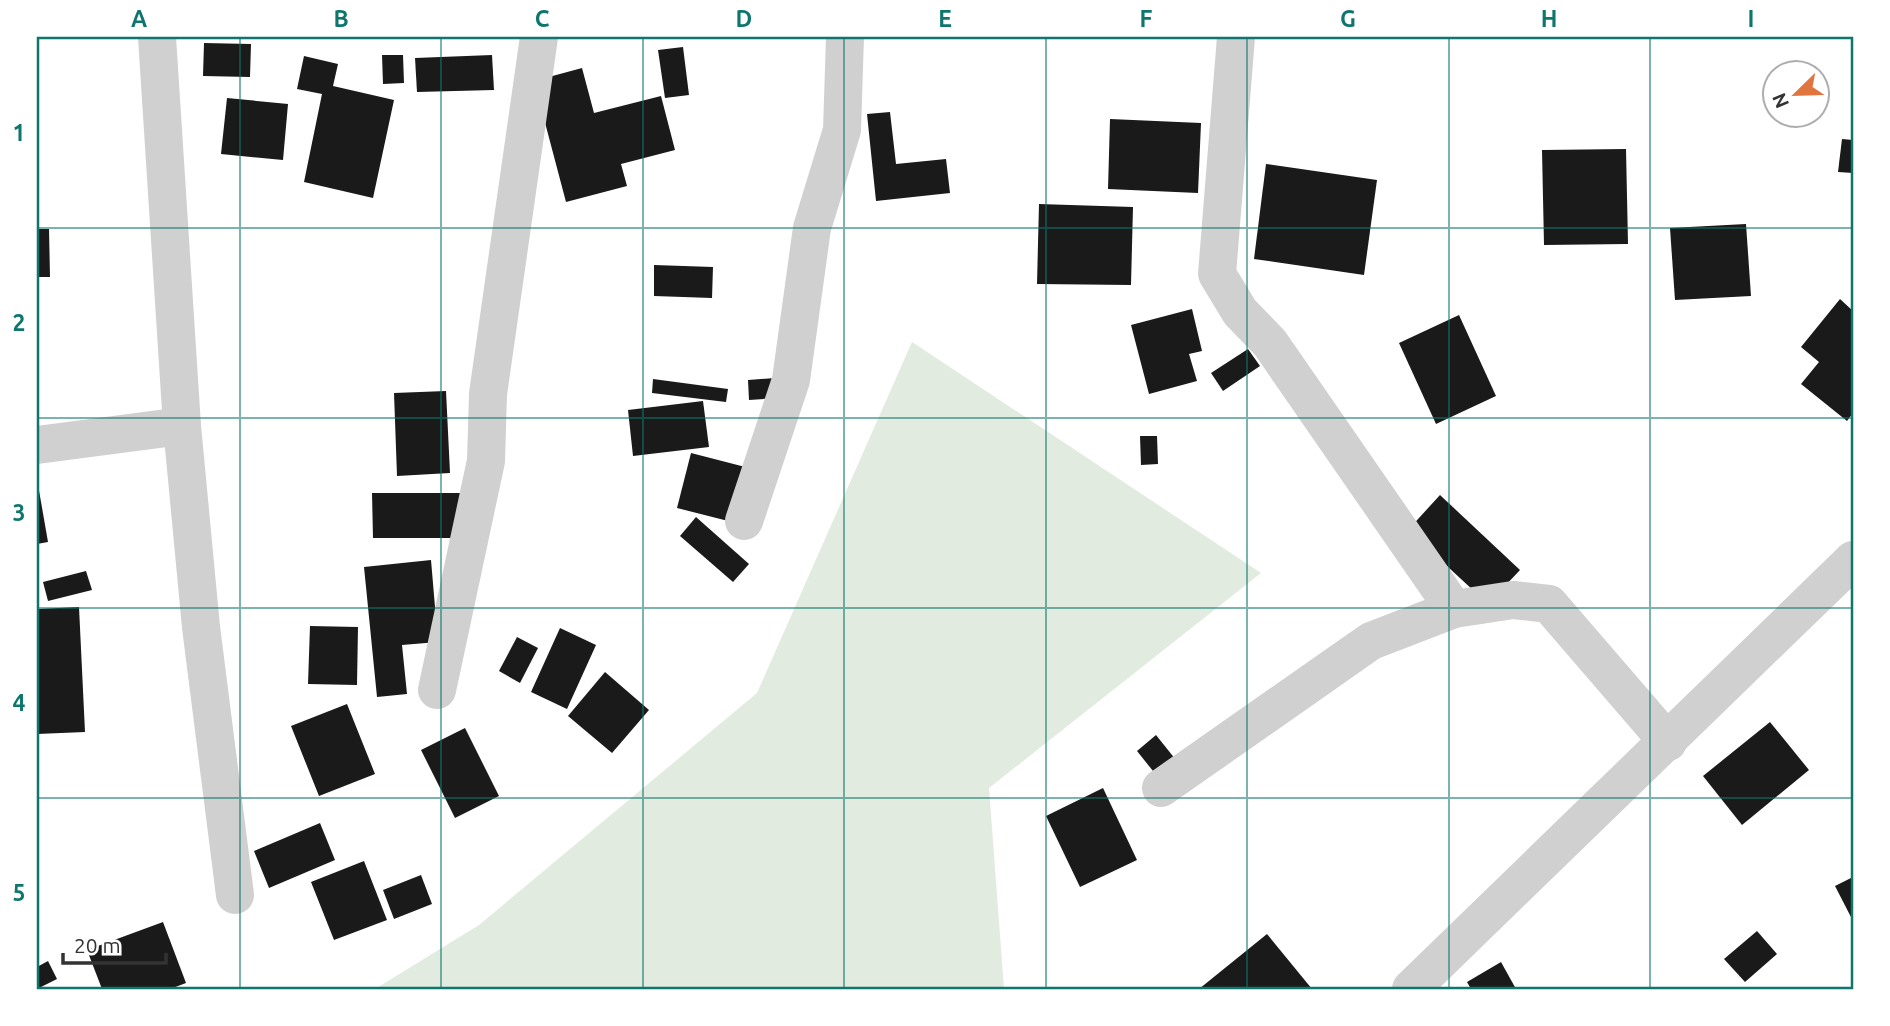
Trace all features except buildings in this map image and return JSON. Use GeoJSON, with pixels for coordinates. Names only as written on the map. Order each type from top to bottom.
{"type":"FeatureCollection","features":[{"type":"Feature","properties":{"kind":"street"},"geometry":{"type":"LineString","coordinates":[[157,37],[182,426],[201,627],[235,895]]}},
{"type":"Feature","properties":{"kind":"street"},"geometry":{"type":"LineString","coordinates":[[437,690],[486,461],[488,394],[539,37]]}},
{"type":"Feature","properties":{"kind":"street"},"geometry":{"type":"LineString","coordinates":[[744,521],[791,380],[812,228],[842,130],[845,37]]}},
{"type":"Feature","properties":{"kind":"street"},"geometry":{"type":"LineString","coordinates":[[1236,37],[1217,274],[1240,312],[1270,343],[1454,609]]}},
{"type":"Feature","properties":{"kind":"street"},"geometry":{"type":"LineString","coordinates":[[37,445],[182,426]]}},
{"type":"Feature","properties":{"kind":"street"},"geometry":{"type":"LineString","coordinates":[[1411,989],[1853,560]]}},
{"type":"Feature","properties":{"kind":"street"},"geometry":{"type":"LineString","coordinates":[[1161,788],[1371,641],[1454,609],[1513,600],[1549,604],[1668,742]]}},
{"type":"Feature","properties":{"kind":"shaded area"},"geometry":{"type":"Polygon","coordinates":[[[912,342],[1261,573],[989,788],[1004,989],[375,989],[479,925],[757,693],[912,342]]]}}]}
